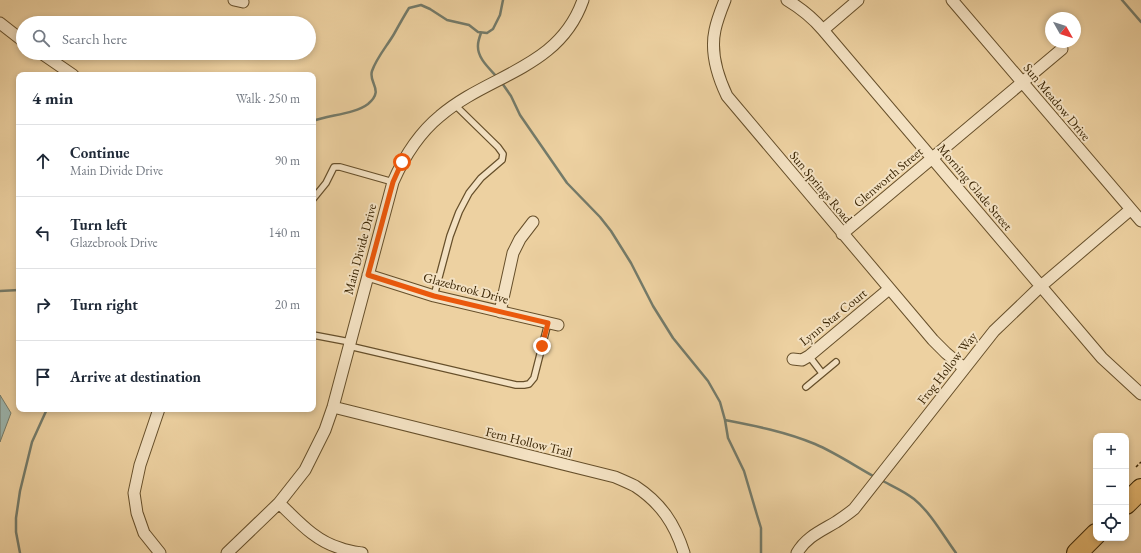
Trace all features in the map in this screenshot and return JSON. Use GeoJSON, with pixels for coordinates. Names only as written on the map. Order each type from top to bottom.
{"type":"FeatureCollection","features":[{"type":"Feature","properties":{"kind":"highway"},"geometry":{"type":"LineString","coordinates":[[1129,501],[1141,489]]}},
{"type":"Feature","properties":{"kind":"highway"},"geometry":{"type":"LineString","coordinates":[[1077,553],[1093,537]]}},
{"type":"Feature","properties":{"kind":"street","name":"Main Divide Drive"},"geometry":{"type":"LineString","coordinates":[[227,553],[280,503],[305,470],[325,430],[333,407],[393,182],[402,162],[423,132],[440,116],[455,105],[519,70],[545,53],[561,38],[572,22],[583,0]]}},
{"type":"Feature","properties":{"kind":"street","name":"Sun Springs Road"},"geometry":{"type":"LineString","coordinates":[[724,0],[715,30],[713,54],[720,82],[727,96],[933,340],[964,368]]}},
{"type":"Feature","properties":{"kind":"street","name":"Morning Glade Street"},"geometry":{"type":"LineString","coordinates":[[787,0],[810,16],[823,30],[1102,358],[1141,394]]}},
{"type":"Feature","properties":{"kind":"street"},"geometry":{"type":"LineString","coordinates":[[823,30],[858,0]]}},
{"type":"Feature","properties":{"kind":"street","name":"Sun Meadow Drive"},"geometry":{"type":"LineString","coordinates":[[952,0],[1141,222]]}},
{"type":"Feature","properties":{"kind":"street"},"geometry":{"type":"LineString","coordinates":[[0,24],[16,36]]}},
{"type":"Feature","properties":{"kind":"street","name":"Glenworth Street"},"geometry":{"type":"LineString","coordinates":[[842,234],[1062,49]]}},
{"type":"Feature","properties":{"kind":"street"},"geometry":{"type":"LineString","coordinates":[[51,60],[69,72]]}},
{"type":"Feature","properties":{"kind":"street","name":"Frog Hollow Way"},"geometry":{"type":"LineString","coordinates":[[797,553],[811,537],[844,517],[854,509],[994,331],[1041,286],[1130,210]]}},
{"type":"Feature","properties":{"kind":"street"},"geometry":{"type":"LineString","coordinates":[[500,312],[513,253],[520,239],[533,222]]}},
{"type":"Feature","properties":{"kind":"street","name":"Glazebrook Drive"},"geometry":{"type":"LineString","coordinates":[[368,275],[434,296],[553,324]]}},
{"type":"Feature","properties":{"kind":"street","name":"Lynn Star Court"},"geometry":{"type":"LineString","coordinates":[[793,359],[802,360],[809,356],[889,289]]}},
{"type":"Feature","properties":{"kind":"street","name":"Fern Hollow Trail"},"geometry":{"type":"LineString","coordinates":[[333,407],[375,419],[615,477],[634,486],[651,497],[667,516],[678,536],[684,553]]}},
{"type":"Feature","properties":{"kind":"street"},"geometry":{"type":"LineString","coordinates":[[158,412],[140,465],[134,493],[137,513],[144,533],[160,553]]}},
{"type":"Feature","properties":{"kind":"street"},"geometry":{"type":"LineString","coordinates":[[280,503],[305,529],[316,537],[339,548],[362,553]]}},
{"type":"Feature","properties":{"kind":"lane"},"geometry":{"type":"LineString","coordinates":[[434,296],[450,236],[459,212],[469,193],[481,178],[502,160],[503,154],[498,147],[455,105]]}},
{"type":"Feature","properties":{"kind":"lane"},"geometry":{"type":"LineString","coordinates":[[316,195],[326,183],[334,167],[340,167],[393,182]]}},
{"type":"Feature","properties":{"kind":"lane"},"geometry":{"type":"LineString","coordinates":[[316,335],[516,385],[524,385],[529,384],[534,378],[553,324]]}},
{"type":"Feature","properties":{"kind":"lane"},"geometry":{"type":"LineString","coordinates":[[809,356],[822,373]]}},
{"type":"Feature","properties":{"kind":"lane"},"geometry":{"type":"LineString","coordinates":[[806,387],[836,362]]}},
{"type":"Feature","properties":{"kind":"path"},"geometry":{"type":"LineString","coordinates":[[1136,467],[1141,462]]}},
{"type":"Feature","properties":{"kind":"water"},"geometry":{"type":"Polygon","coordinates":[[[0,395],[11,413],[0,442],[0,395]]]}},
{"type":"Feature","properties":{"kind":"waterway"},"geometry":{"type":"LineString","coordinates":[[316,120],[356,110],[368,104],[373,99],[376,91],[371,75],[372,71],[379,56],[409,8],[421,5],[447,20],[469,25],[478,32],[487,33],[493,29],[500,15],[503,0]]}},
{"type":"Feature","properties":{"kind":"waterway"},"geometry":{"type":"LineString","coordinates":[[1122,0],[1141,22]]}},
{"type":"Feature","properties":{"kind":"waterway"},"geometry":{"type":"LineString","coordinates":[[481,33],[478,43],[479,54],[497,77]]}},
{"type":"Feature","properties":{"kind":"waterway"},"geometry":{"type":"LineString","coordinates":[[502,83],[511,96],[520,115],[567,183],[600,217],[611,231],[631,263],[653,306],[673,338],[708,381],[720,402],[728,438],[744,471],[761,528],[761,553]]}},
{"type":"Feature","properties":{"kind":"waterway"},"geometry":{"type":"LineString","coordinates":[[0,291],[16,290]]}},
{"type":"Feature","properties":{"kind":"waterway"},"geometry":{"type":"LineString","coordinates":[[20,553],[16,532],[16,518],[20,491],[32,442],[46,412]]}},
{"type":"Feature","properties":{"kind":"waterway"},"geometry":{"type":"LineString","coordinates":[[725,420],[771,430],[815,444],[875,477]]}},
{"type":"Feature","properties":{"kind":"waterway"},"geometry":{"type":"LineString","coordinates":[[881,480],[914,499],[931,517],[956,553]]}},
{"type":"Feature","properties":{"kind":"route"},"geometry":{"type":"LineString","coordinates":[[402,162],[393,182],[368,275],[434,296],[548,323],[542,346]]}}]}
